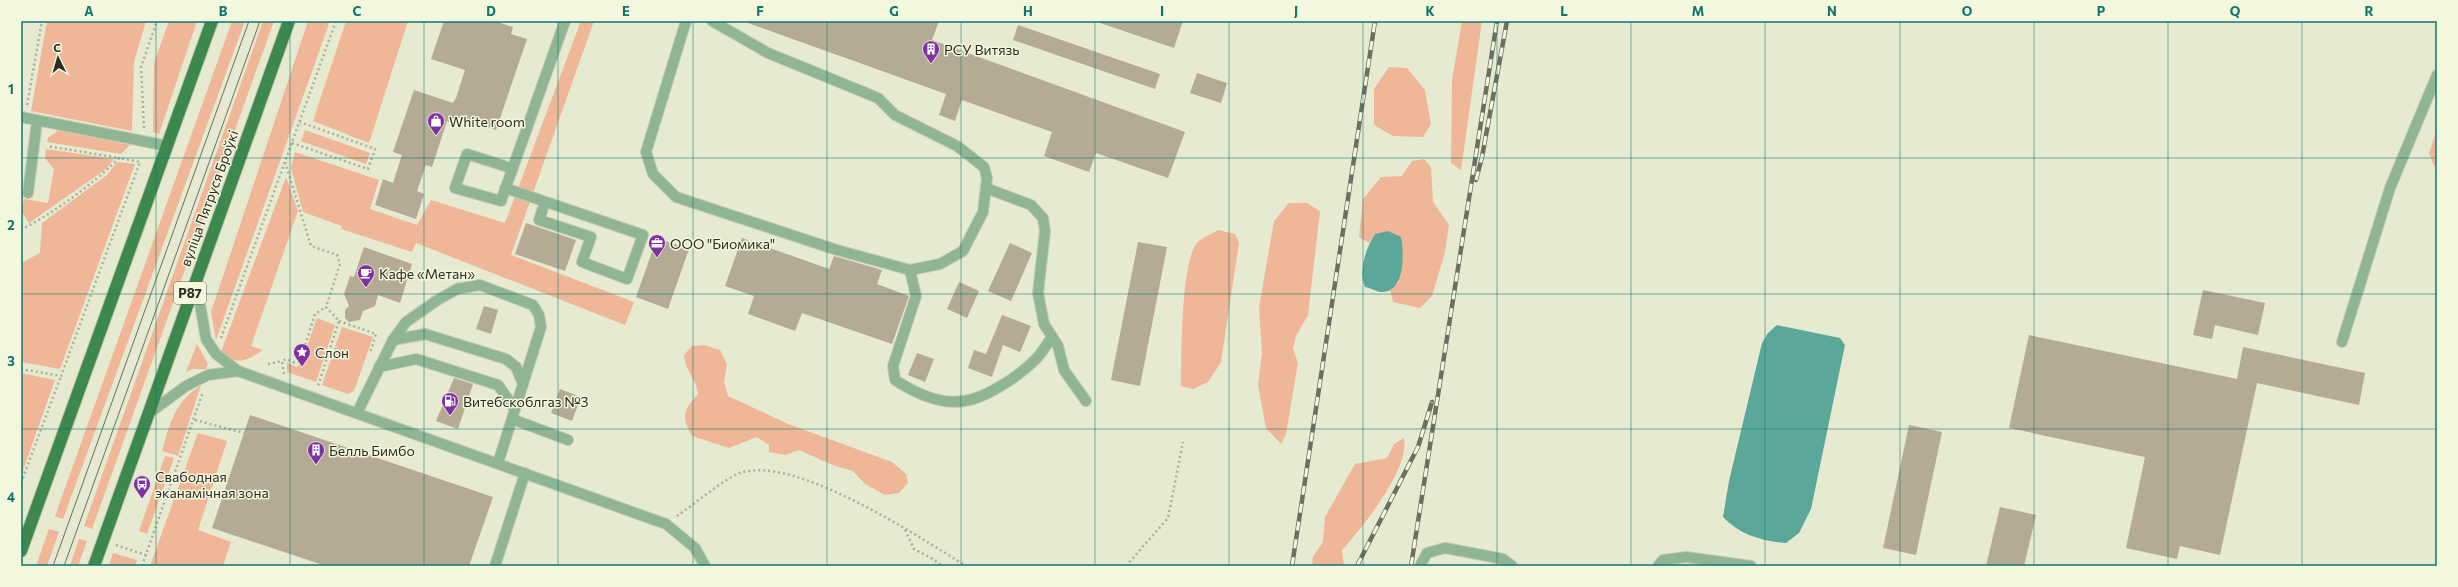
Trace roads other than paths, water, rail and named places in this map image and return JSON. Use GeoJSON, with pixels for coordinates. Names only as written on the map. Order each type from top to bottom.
{"type":"FeatureCollection","features":[{"type":"Feature","properties":{"kind":"main road"},"geometry":{"type":"LineString","coordinates":[[21,551],[212,21]]}},
{"type":"Feature","properties":{"kind":"main road","name":"вуліца Пятруся Броўкі"},"geometry":{"type":"LineString","coordinates":[[94,566],[196,277],[289,21]]}},
{"type":"Feature","properties":{"kind":"lane"},"geometry":{"type":"LineString","coordinates":[[511,168],[467,154],[455,188],[501,201],[511,168],[566,21]]}},
{"type":"Feature","properties":{"kind":"lane"},"geometry":{"type":"LineString","coordinates":[[686,21],[646,152],[653,174],[676,197],[837,250],[910,270],[940,264],[963,251],[983,212],[987,178],[984,167],[957,146],[896,115],[878,98],[768,53],[712,21]]}},
{"type":"Feature","properties":{"kind":"lane"},"geometry":{"type":"LineString","coordinates":[[2342,342],[2390,188],[2437,75]]}},
{"type":"Feature","properties":{"kind":"lane"},"geometry":{"type":"LineString","coordinates":[[23,117],[168,146]]}},
{"type":"Feature","properties":{"kind":"lane"},"geometry":{"type":"LineString","coordinates":[[28,194],[37,121]]}},
{"type":"Feature","properties":{"kind":"lane"},"geometry":{"type":"LineString","coordinates":[[505,188],[643,235],[628,279],[582,262],[591,237],[539,220],[545,202]]}},
{"type":"Feature","properties":{"kind":"lane"},"geometry":{"type":"LineString","coordinates":[[986,188],[1031,205],[1043,218],[1045,231],[1038,293],[1044,324],[1058,346],[1064,370],[1086,402]]}},
{"type":"Feature","properties":{"kind":"lane"},"geometry":{"type":"LineString","coordinates":[[910,270],[916,296],[893,366],[895,380],[910,390],[941,401],[965,401],[1000,386],[1037,359],[1052,337]]}},
{"type":"Feature","properties":{"kind":"lane"},"geometry":{"type":"LineString","coordinates":[[196,277],[206,339],[216,354],[238,371],[666,524],[695,548],[705,566]]}},
{"type":"Feature","properties":{"kind":"lane"},"geometry":{"type":"LineString","coordinates":[[357,413],[393,340],[406,322],[436,301],[458,289],[480,285],[534,305],[539,315],[541,327],[498,463]]}},
{"type":"Feature","properties":{"kind":"lane"},"geometry":{"type":"LineString","coordinates":[[393,340],[425,334],[506,359],[516,367],[523,384]]}},
{"type":"Feature","properties":{"kind":"lane"},"geometry":{"type":"LineString","coordinates":[[379,367],[416,359],[498,385],[513,414],[568,440]]}},
{"type":"Feature","properties":{"kind":"lane"},"geometry":{"type":"LineString","coordinates":[[148,414],[186,386],[208,375],[238,371]]}},
{"type":"Feature","properties":{"kind":"lane"},"geometry":{"type":"LineString","coordinates":[[495,566],[525,473]]}},
{"type":"Feature","properties":{"kind":"lane"},"geometry":{"type":"LineString","coordinates":[[1420,566],[1427,553],[1445,548],[1503,559],[1512,566]]}},
{"type":"Feature","properties":{"kind":"lane"},"geometry":{"type":"LineString","coordinates":[[1658,566],[1663,560],[1686,557],[1751,566]]}},
{"type":"Feature","properties":{"kind":"water"},"geometry":{"type":"Polygon","coordinates":[[[1388,231],[1401,237],[1403,262],[1399,279],[1395,286],[1388,291],[1380,292],[1365,287],[1362,274],[1366,253],[1375,234],[1388,231]]]}},
{"type":"Feature","properties":{"kind":"water"},"geometry":{"type":"Polygon","coordinates":[[[1777,325],[1840,338],[1845,345],[1811,509],[1799,533],[1786,543],[1768,541],[1744,533],[1723,517],[1729,481],[1762,343],[1768,333],[1777,325]]]}},
{"type":"Feature","properties":{"kind":"tram line"},"geometry":{"type":"LineString","coordinates":[[53,566],[249,21]]}},
{"type":"Feature","properties":{"kind":"tram line"},"geometry":{"type":"LineString","coordinates":[[64,566],[260,21]]}},
{"type":"Feature","properties":{"kind":"railway"},"geometry":{"type":"LineString","coordinates":[[1292,566],[1375,21]]}},
{"type":"Feature","properties":{"kind":"railway"},"geometry":{"type":"LineString","coordinates":[[1411,566],[1497,21]]}},
{"type":"Feature","properties":{"kind":"railway"},"geometry":{"type":"LineString","coordinates":[[1476,180],[1482,157],[1507,21]]}},
{"type":"Feature","properties":{"kind":"railway"},"geometry":{"type":"LineString","coordinates":[[1357,566],[1418,447],[1432,402]]}},
{"type":"Feature","properties":{"kind":"place","name":"РСУ Витязь"},"geometry":{"type":"Point","coordinates":[931,64]}},
{"type":"Feature","properties":{"kind":"place","name":"White room"},"geometry":{"type":"Point","coordinates":[436,136]}},
{"type":"Feature","properties":{"kind":"place","name":"ООО \"Биомика\""},"geometry":{"type":"Point","coordinates":[657,258]}},
{"type":"Feature","properties":{"kind":"place","name":"Кафе «Метан»"},"geometry":{"type":"Point","coordinates":[366,288]}},
{"type":"Feature","properties":{"kind":"place","name":"Слон"},"geometry":{"type":"Point","coordinates":[302,367]}},
{"type":"Feature","properties":{"kind":"place","name":"Витебскоблгаз №3"},"geometry":{"type":"Point","coordinates":[450,416]}},
{"type":"Feature","properties":{"kind":"place","name":"Белль Бимбо"},"geometry":{"type":"Point","coordinates":[316,465]}},
{"type":"Feature","properties":{"kind":"place","name":"Свабодная эканамічная зона"},"geometry":{"type":"Point","coordinates":[142,499]}}]}
